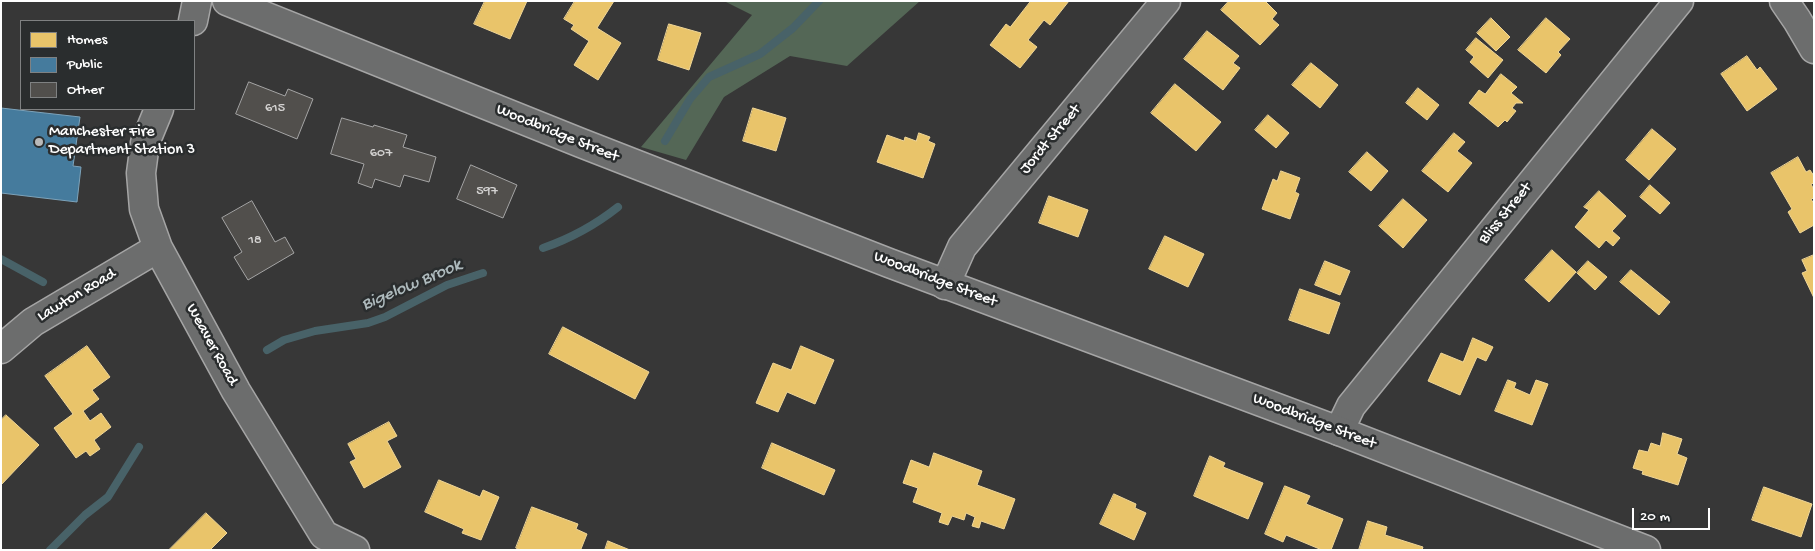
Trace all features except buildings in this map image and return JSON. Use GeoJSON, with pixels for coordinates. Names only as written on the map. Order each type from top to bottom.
{"type":"FeatureCollection","features":[{"type":"Feature","properties":{"kind":"street"},"geometry":{"type":"LineString","coordinates":[[193,20],[197,1]]}},
{"type":"Feature","properties":{"kind":"street","name":"Woodbridge Street"},"geometry":{"type":"LineString","coordinates":[[227,1],[590,147],[945,285],[1339,431],[1646,550]]}},
{"type":"Feature","properties":{"kind":"street","name":"Jordt Street"},"geometry":{"type":"LineString","coordinates":[[945,285],[962,247],[1166,1]]}},
{"type":"Feature","properties":{"kind":"street","name":"Bliss Street"},"geometry":{"type":"LineString","coordinates":[[1339,431],[1351,406],[1679,1]]}},
{"type":"Feature","properties":{"kind":"street"},"geometry":{"type":"LineString","coordinates":[[1784,1],[1798,20],[1814,49]]}},
{"type":"Feature","properties":{"kind":"street","name":"Weaver Road"},"geometry":{"type":"LineString","coordinates":[[159,110],[145,143],[142,173],[144,209],[158,248],[317,542],[355,550]]}},
{"type":"Feature","properties":{"kind":"street","name":"Lawton Road"},"geometry":{"type":"LineString","coordinates":[[1,349],[33,322],[158,248]]}},
{"type":"Feature","properties":{"kind":"green space"},"geometry":{"type":"Polygon","coordinates":[[[724,1],[920,1],[847,66],[790,56],[724,97],[686,160],[641,147],[752,15],[724,1]]]}},
{"type":"Feature","properties":{"kind":"waterway","name":"Bigelow Brook"},"geometry":{"type":"LineString","coordinates":[[665,141],[690,99],[709,77],[760,54],[793,28],[819,1]]}},
{"type":"Feature","properties":{"kind":"waterway","name":"Bigelow Brook"},"geometry":{"type":"LineString","coordinates":[[543,248],[582,231],[618,207]]}},
{"type":"Feature","properties":{"kind":"waterway"},"geometry":{"type":"LineString","coordinates":[[1,259],[43,282]]}},
{"type":"Feature","properties":{"kind":"waterway","name":"Bigelow Brook"},"geometry":{"type":"LineString","coordinates":[[267,350],[284,340],[315,331],[368,323],[385,317],[447,285],[483,273]]}},
{"type":"Feature","properties":{"kind":"waterway","name":"Bigelow Brook"},"geometry":{"type":"LineString","coordinates":[[50,550],[85,515],[108,497],[139,447]]}},
{"type":"Feature","properties":{"kind":"place","name":"Manchester Fire Department Station 3"},"geometry":{"type":"Point","coordinates":[39,142]}}]}
